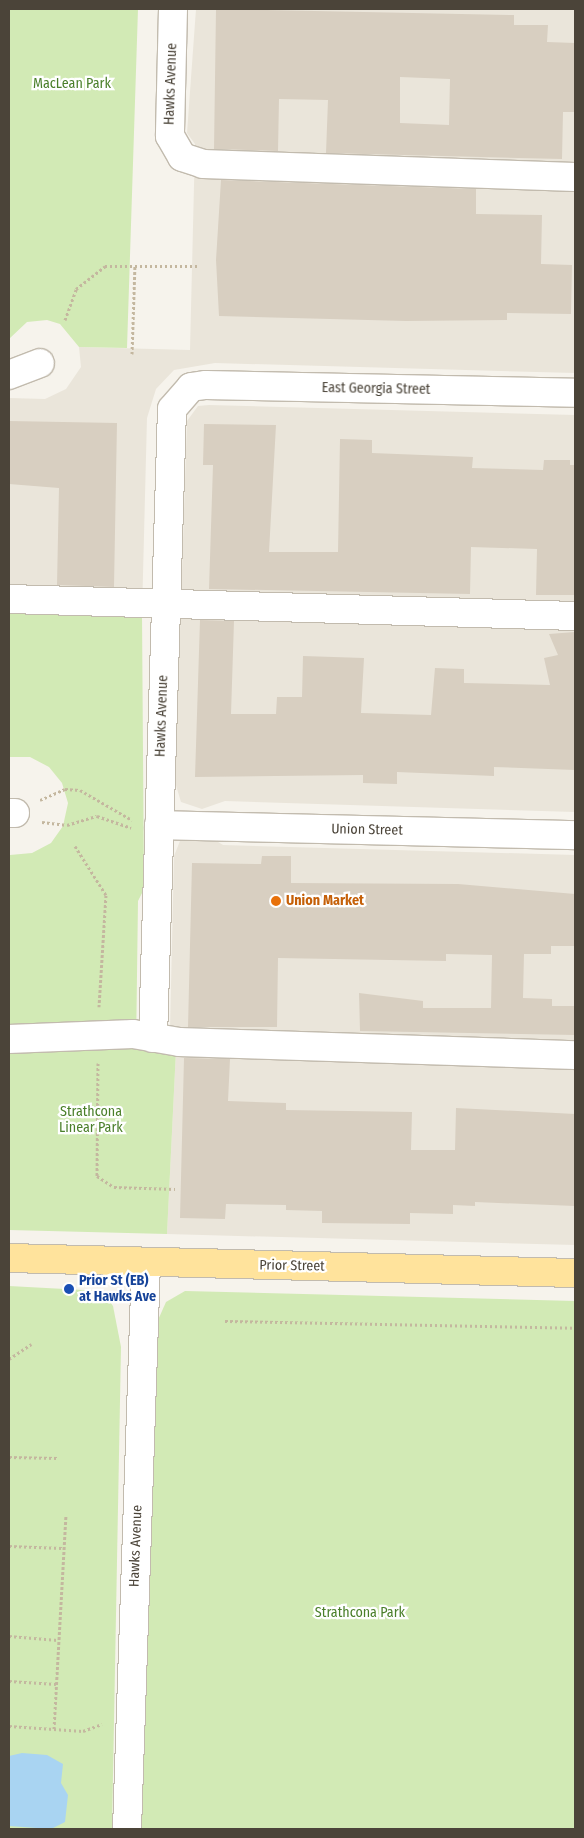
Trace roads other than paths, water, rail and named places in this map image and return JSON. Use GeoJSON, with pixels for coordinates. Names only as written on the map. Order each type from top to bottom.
{"type":"FeatureCollection","features":[{"type":"Feature","properties":{"kind":"main road","name":"Prior Street"},"geometry":{"type":"LineString","coordinates":[[9,1258],[575,1273]]}},
{"type":"Feature","properties":{"kind":"street","name":"Hawks Avenue"},"geometry":{"type":"LineString","coordinates":[[174,9],[170,136],[182,156],[203,164],[575,176]]}},
{"type":"Feature","properties":{"kind":"street"},"geometry":{"type":"LineString","coordinates":[[9,375],[40,363]]}},
{"type":"Feature","properties":{"kind":"street","name":"East Georgia Street"},"geometry":{"type":"LineString","coordinates":[[180,397],[191,387],[206,385],[575,393]]}},
{"type":"Feature","properties":{"kind":"street","name":"Hawks Avenue"},"geometry":{"type":"LineString","coordinates":[[153,1038],[171,424],[172,409],[180,397]]}},
{"type":"Feature","properties":{"kind":"street"},"geometry":{"type":"LineString","coordinates":[[9,599],[575,616]]}},
{"type":"Feature","properties":{"kind":"street","name":"Union Street"},"geometry":{"type":"LineString","coordinates":[[159,825],[575,835]]}},
{"type":"Feature","properties":{"kind":"street"},"geometry":{"type":"LineString","coordinates":[[9,1039],[133,1034],[153,1038],[575,1054]]}},
{"type":"Feature","properties":{"kind":"street","name":"Hawks Avenue"},"geometry":{"type":"LineString","coordinates":[[127,1829],[146,1262]]}},
{"type":"Feature","properties":{"kind":"water"},"geometry":{"type":"Polygon","coordinates":[[[22,1753],[47,1755],[63,1764],[61,1783],[68,1795],[65,1822],[51,1829],[9,1826],[9,1756],[22,1753]]]}},
{"type":"Feature","properties":{"kind":"place","name":"Union Market"},"geometry":{"type":"Point","coordinates":[276,901]}},
{"type":"Feature","properties":{"kind":"place","name":"Prior St (EB) at Hawks Ave"},"geometry":{"type":"Point","coordinates":[69,1289]}},
{"type":"Feature","properties":{"kind":"park label","name":"MacLean Park"},"geometry":{"type":"Point","coordinates":[72,84]}},
{"type":"Feature","properties":{"kind":"park label","name":"Strathcona Linear Park"},"geometry":{"type":"Point","coordinates":[91,1120]}},
{"type":"Feature","properties":{"kind":"park label","name":"Strathcona Park"},"geometry":{"type":"Point","coordinates":[360,1613]}}]}
